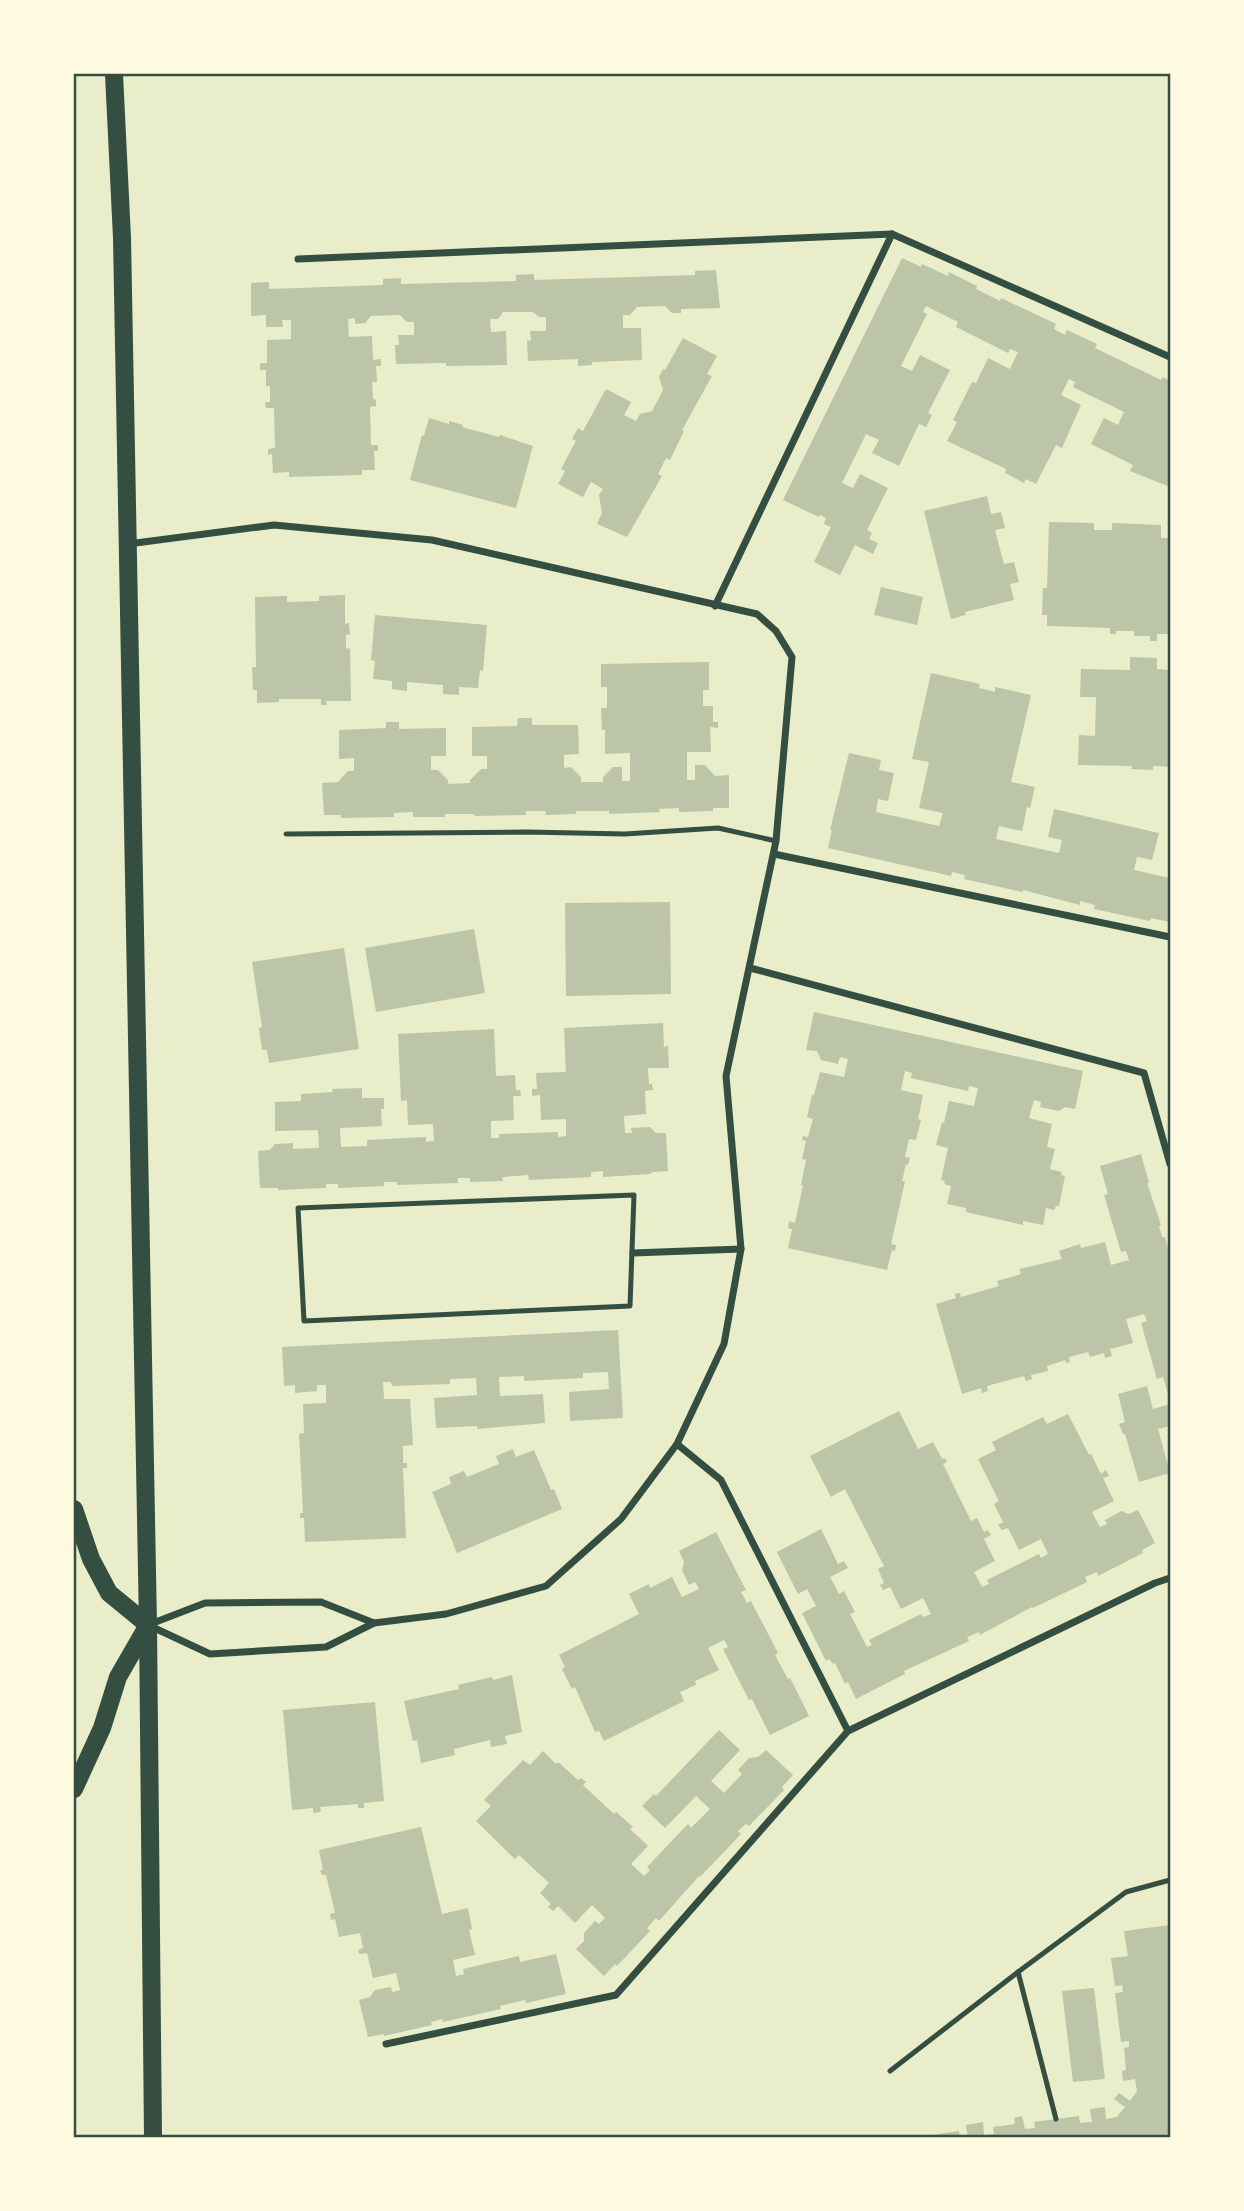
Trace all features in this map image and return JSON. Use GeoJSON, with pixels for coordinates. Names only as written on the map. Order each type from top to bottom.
{"type":"FeatureCollection","features":[{"type":"Feature","properties":{"kind":"main road"},"geometry":{"type":"LineString","coordinates":[[114,74],[122,238],[128,544],[148,1625],[153,2137]]}},
{"type":"Feature","properties":{"kind":"main road"},"geometry":{"type":"LineString","coordinates":[[74,1509],[90,1559],[109,1593],[148,1625]]}},
{"type":"Feature","properties":{"kind":"main road"},"geometry":{"type":"LineString","coordinates":[[74,1790],[102,1728],[118,1677],[148,1625]]}},
{"type":"Feature","properties":{"kind":"street"},"geometry":{"type":"LineString","coordinates":[[715,606],[892,234]]}},
{"type":"Feature","properties":{"kind":"street"},"geometry":{"type":"LineString","coordinates":[[298,259],[892,234],[1171,356]]}},
{"type":"Feature","properties":{"kind":"street"},"geometry":{"type":"LineString","coordinates":[[128,544],[274,525],[432,540],[757,614],[776,631],[792,657],[774,854],[726,1076],[741,1249],[724,1344],[677,1444],[621,1519],[546,1586],[446,1614],[374,1623],[326,1647],[210,1654],[148,1625]]}},
{"type":"Feature","properties":{"kind":"street"},"geometry":{"type":"LineString","coordinates":[[774,854],[1171,937]]}},
{"type":"Feature","properties":{"kind":"street"},"geometry":{"type":"LineString","coordinates":[[750,968],[1144,1073],[1171,1164]]}},
{"type":"Feature","properties":{"kind":"street"},"geometry":{"type":"LineString","coordinates":[[633,1253],[741,1249]]}},
{"type":"Feature","properties":{"kind":"street"},"geometry":{"type":"LineString","coordinates":[[677,1444],[721,1480],[848,1731]]}},
{"type":"Feature","properties":{"kind":"street"},"geometry":{"type":"LineString","coordinates":[[386,2044],[616,1995],[848,1731],[1171,1578]]}},
{"type":"Feature","properties":{"kind":"street"},"geometry":{"type":"LineString","coordinates":[[148,1625],[205,1603],[321,1602],[374,1623]]}},
{"type":"Feature","properties":{"kind":"lane"},"geometry":{"type":"LineString","coordinates":[[286,834],[625,834],[718,828],[776,841]]}},
{"type":"Feature","properties":{"kind":"lane"},"geometry":{"type":"LineString","coordinates":[[634,1195],[633,1253],[630,1306],[304,1321],[298,1208],[634,1195]]}},
{"type":"Feature","properties":{"kind":"lane"},"geometry":{"type":"LineString","coordinates":[[890,2071],[1126,1892],[1171,1880]]}},
{"type":"Feature","properties":{"kind":"lane"},"geometry":{"type":"LineString","coordinates":[[1018,1972],[1056,2119]]}},
{"type":"Feature","properties":{"kind":"building"},"geometry":{"type":"Polygon","coordinates":[[[902,258],[948,276],[949,272],[1000,301],[1001,298],[1056,324],[1054,329],[1065,335],[1067,330],[1097,344],[1095,348],[1161,380],[1163,377],[1170,381],[1170,487],[1130,471],[1133,465],[1091,444],[1104,418],[1118,425],[1124,412],[1073,387],[1075,382],[1069,379],[1061,395],[1081,405],[1062,448],[1056,445],[1036,484],[1026,479],[1024,483],[1005,473],[1006,469],[947,441],[957,422],[953,420],[972,382],[976,383],[988,358],[1010,369],[1018,352],[1010,349],[1008,353],[956,327],[958,322],[926,306],[923,312],[927,314],[901,366],[912,371],[920,355],[950,370],[928,413],[932,415],[926,427],[919,424],[899,466],[872,453],[879,440],[866,434],[842,483],[853,488],[860,474],[888,488],[867,530],[872,533],[869,539],[878,543],[873,554],[855,545],[840,575],[814,562],[831,527],[824,524],[826,518],[783,500],[902,258]]]}},
{"type":"Feature","properties":{"kind":"building"},"geometry":{"type":"Polygon","coordinates":[[[716,270],[720,308],[681,309],[681,313],[672,313],[665,306],[637,307],[630,315],[623,315],[623,328],[641,328],[642,360],[592,362],[592,365],[578,366],[578,359],[528,361],[527,341],[531,340],[530,331],[546,331],[546,317],[539,317],[533,312],[503,312],[498,319],[490,319],[491,332],[506,331],[507,365],[396,364],[395,345],[399,345],[398,335],[414,335],[414,322],[407,322],[400,315],[371,316],[365,323],[355,324],[355,318],[348,319],[349,337],[372,336],[373,360],[381,359],[381,366],[376,366],[377,382],[372,382],[376,406],[370,407],[371,445],[378,445],[378,451],[374,451],[375,470],[362,470],[362,475],[289,477],[289,472],[273,473],[272,454],[268,455],[268,449],[275,448],[274,408],[266,408],[265,402],[270,402],[270,386],[266,386],[266,370],[260,370],[260,363],[267,363],[267,340],[291,339],[291,320],[282,320],[283,327],[266,327],[266,315],[251,316],[251,283],[269,282],[269,289],[383,285],[383,279],[401,278],[401,284],[516,281],[516,275],[534,274],[534,280],[695,275],[695,271],[716,270]]]}},
{"type":"Feature","properties":{"kind":"building"},"geometry":{"type":"Polygon","coordinates":[[[683,338],[717,356],[707,374],[712,376],[682,430],[684,431],[670,460],[666,458],[658,474],[662,476],[627,537],[597,524],[602,513],[599,495],[603,489],[591,482],[583,497],[558,484],[565,471],[561,469],[576,441],[572,439],[578,428],[583,431],[606,389],[631,402],[624,415],[636,421],[640,414],[652,411],[663,390],[659,377],[683,338]]]}},
{"type":"Feature","properties":{"kind":"building"},"geometry":{"type":"Polygon","coordinates":[[[429,418],[449,424],[449,421],[533,446],[516,508],[410,480],[429,418]]]}},
{"type":"Feature","properties":{"kind":"building"},"geometry":{"type":"Polygon","coordinates":[[[987,496],[991,514],[1001,512],[1005,528],[995,530],[1004,564],[1014,562],[1019,582],[1010,584],[1014,600],[965,612],[966,615],[951,619],[924,511],[987,496]]]}},
{"type":"Feature","properties":{"kind":"building"},"geometry":{"type":"Polygon","coordinates":[[[1049,522],[1094,523],[1094,530],[1112,530],[1112,523],[1161,525],[1161,538],[1170,538],[1170,634],[1157,634],[1157,641],[1150,641],[1150,636],[1134,636],[1134,631],[1116,631],[1116,634],[1110,634],[1110,628],[1047,626],[1047,615],[1042,615],[1043,588],[1047,588],[1049,522]]]}},
{"type":"Feature","properties":{"kind":"building"},"geometry":{"type":"Polygon","coordinates":[[[881,587],[923,597],[917,625],[874,615],[881,587]]]}},
{"type":"Feature","properties":{"kind":"building"},"geometry":{"type":"Polygon","coordinates":[[[345,595],[345,624],[349,623],[350,634],[346,635],[346,648],[350,649],[351,701],[326,701],[327,705],[321,705],[321,699],[279,699],[279,702],[257,703],[257,690],[253,690],[252,667],[256,667],[255,597],[287,596],[287,602],[319,601],[319,596],[345,595]]]}},
{"type":"Feature","properties":{"kind":"building"},"geometry":{"type":"Polygon","coordinates":[[[375,615],[487,625],[483,671],[480,670],[478,688],[459,687],[459,695],[443,694],[443,685],[407,682],[407,691],[392,689],[392,681],[373,679],[375,661],[371,660],[375,615]]]}},
{"type":"Feature","properties":{"kind":"building"},"geometry":{"type":"Polygon","coordinates":[[[1130,657],[1157,658],[1157,669],[1170,670],[1170,767],[1153,766],[1153,770],[1131,769],[1132,766],[1078,765],[1079,735],[1095,736],[1096,697],[1080,697],[1081,669],[1130,670],[1130,657]]]}},
{"type":"Feature","properties":{"kind":"building"},"geometry":{"type":"Polygon","coordinates":[[[709,662],[709,690],[703,690],[703,706],[713,706],[713,722],[718,722],[718,728],[710,727],[711,752],[687,752],[687,780],[695,780],[695,765],[705,765],[715,776],[729,775],[729,808],[679,812],[679,808],[659,809],[660,812],[609,814],[609,811],[576,811],[576,814],[546,815],[545,811],[526,811],[526,815],[445,814],[445,817],[413,817],[413,812],[394,813],[394,817],[341,818],[341,815],[324,815],[322,783],[338,782],[348,771],[354,771],[354,758],[339,759],[339,730],[386,728],[386,722],[399,722],[399,729],[446,728],[446,756],[431,756],[431,770],[438,770],[448,780],[448,784],[470,783],[481,769],[487,769],[487,756],[472,756],[472,727],[517,726],[518,718],[532,718],[532,725],[578,725],[579,754],[564,755],[564,768],[571,767],[581,777],[581,782],[603,782],[603,777],[613,767],[622,767],[622,781],[630,781],[630,753],[605,754],[601,708],[607,708],[607,687],[601,687],[601,664],[709,662]]]}},
{"type":"Feature","properties":{"kind":"building"},"geometry":{"type":"Polygon","coordinates":[[[931,673],[980,684],[979,688],[995,692],[995,687],[1031,695],[1011,782],[1035,787],[1030,808],[1027,807],[1022,831],[999,826],[996,839],[1059,853],[1062,840],[1048,837],[1054,809],[1159,833],[1152,860],[1137,857],[1134,870],[1170,878],[1170,922],[1151,918],[1150,921],[1094,909],[1095,905],[1080,901],[1080,905],[1023,890],[964,879],[965,875],[952,872],[951,876],[828,848],[849,753],[881,760],[879,770],[894,773],[888,801],[878,799],[876,812],[939,826],[943,813],[919,808],[929,762],[912,759],[931,673]]]}},
{"type":"Feature","properties":{"kind":"building"},"geometry":{"type":"Polygon","coordinates":[[[670,902],[671,994],[566,996],[565,903],[670,902]]]}},
{"type":"Feature","properties":{"kind":"building"},"geometry":{"type":"Polygon","coordinates":[[[474,929],[485,993],[376,1012],[365,948],[474,929]]]}},
{"type":"Feature","properties":{"kind":"building"},"geometry":{"type":"Polygon","coordinates":[[[344,948],[359,1049],[269,1063],[267,1050],[262,1050],[259,1028],[262,1027],[252,962],[344,948]]]}},
{"type":"Feature","properties":{"kind":"building"},"geometry":{"type":"Polygon","coordinates":[[[814,1012],[1083,1071],[1075,1109],[1065,1107],[1059,1111],[1040,1107],[1041,1102],[1034,1100],[1029,1118],[1052,1124],[1047,1147],[1055,1149],[1050,1169],[1062,1172],[1061,1175],[1065,1176],[1059,1206],[1054,1210],[1046,1208],[1043,1225],[1023,1221],[1023,1225],[966,1212],[966,1208],[947,1204],[951,1186],[941,1180],[948,1148],[936,1145],[942,1122],[944,1123],[949,1101],[974,1106],[978,1088],[969,1086],[968,1091],[911,1078],[912,1073],[905,1071],[901,1090],[923,1095],[918,1119],[921,1120],[916,1140],[909,1139],[905,1157],[910,1158],[902,1181],[905,1181],[891,1244],[896,1245],[895,1251],[892,1250],[887,1270],[788,1248],[792,1229],[788,1228],[789,1221],[795,1223],[803,1185],[806,1160],[802,1159],[806,1141],[802,1140],[803,1136],[808,1137],[813,1119],[807,1117],[812,1095],[820,1072],[844,1077],[848,1059],[840,1057],[838,1064],[821,1060],[817,1051],[806,1050],[814,1012]]]}},
{"type":"Feature","properties":{"kind":"building"},"geometry":{"type":"Polygon","coordinates":[[[663,1023],[664,1047],[668,1046],[669,1068],[648,1068],[649,1084],[652,1084],[653,1090],[645,1091],[646,1114],[624,1116],[625,1133],[632,1133],[631,1128],[650,1127],[656,1133],[666,1133],[668,1171],[603,1177],[603,1171],[591,1172],[591,1177],[529,1180],[528,1175],[502,1177],[503,1181],[470,1182],[470,1178],[458,1178],[458,1183],[397,1185],[397,1182],[384,1182],[384,1186],[338,1188],[338,1184],[326,1184],[326,1188],[260,1188],[258,1151],[270,1150],[275,1144],[293,1143],[293,1149],[319,1148],[318,1130],[275,1131],[275,1102],[301,1101],[301,1094],[362,1088],[362,1098],[384,1098],[384,1109],[381,1109],[382,1126],[340,1128],[341,1147],[367,1146],[367,1140],[426,1137],[426,1142],[434,1141],[433,1124],[408,1125],[407,1100],[401,1101],[398,1034],[494,1029],[496,1076],[515,1075],[516,1090],[520,1090],[521,1096],[513,1096],[514,1120],[491,1121],[491,1138],[499,1138],[499,1134],[558,1132],[558,1137],[566,1136],[566,1119],[541,1120],[540,1095],[532,1096],[532,1089],[537,1089],[536,1073],[566,1072],[564,1028],[663,1023]]]}},
{"type":"Feature","properties":{"kind":"building"},"geometry":{"type":"Polygon","coordinates":[[[1141,1154],[1162,1237],[1165,1237],[1170,1257],[1170,1401],[1163,1377],[1157,1379],[1141,1323],[1147,1321],[1144,1314],[1126,1319],[1133,1343],[1110,1349],[1112,1356],[1105,1358],[1104,1353],[1090,1357],[1088,1352],[1069,1357],[1070,1362],[1066,1363],[1065,1360],[1047,1366],[1048,1371],[1031,1375],[1032,1379],[1026,1381],[1024,1376],[987,1386],[988,1391],[982,1393],[981,1388],[962,1394],[936,1304],[956,1298],[955,1294],[960,1293],[961,1297],[999,1286],[997,1281],[1021,1274],[1019,1269],[1062,1259],[1059,1251],[1080,1244],[1081,1248],[1105,1242],[1111,1265],[1129,1260],[1126,1251],[1121,1252],[1104,1195],[1108,1194],[1100,1166],[1141,1154]]]}},
{"type":"Feature","properties":{"kind":"building"},"geometry":{"type":"Polygon","coordinates":[[[618,1330],[623,1418],[570,1421],[569,1392],[609,1389],[608,1372],[583,1373],[583,1378],[524,1381],[524,1376],[499,1377],[500,1396],[543,1394],[545,1423],[477,1429],[477,1426],[436,1428],[434,1398],[477,1395],[476,1378],[450,1379],[450,1384],[392,1386],[391,1382],[383,1382],[384,1399],[410,1399],[413,1445],[403,1446],[403,1463],[407,1463],[407,1468],[403,1468],[406,1538],[305,1542],[304,1518],[300,1518],[300,1513],[303,1513],[299,1434],[304,1433],[303,1404],[326,1403],[326,1385],[317,1385],[317,1391],[295,1393],[295,1385],[284,1386],[282,1347],[618,1330]]]}},
{"type":"Feature","properties":{"kind":"building"},"geometry":{"type":"Polygon","coordinates":[[[1147,1386],[1153,1409],[1170,1404],[1170,1426],[1158,1429],[1170,1473],[1139,1482],[1125,1434],[1119,1424],[1125,1422],[1118,1394],[1147,1386]]]}},
{"type":"Feature","properties":{"kind":"building"},"geometry":{"type":"Polygon","coordinates":[[[899,1411],[918,1449],[933,1442],[942,1459],[945,1458],[947,1462],[943,1464],[971,1521],[977,1518],[984,1532],[988,1530],[991,1535],[984,1539],[995,1561],[974,1572],[982,1587],[989,1584],[987,1580],[1039,1554],[1041,1558],[1048,1554],[1041,1539],[1019,1550],[1008,1528],[1002,1530],[998,1525],[1003,1522],[994,1504],[999,1501],[978,1459],[996,1450],[992,1442],[1043,1417],[1047,1424],[1068,1414],[1101,1474],[1106,1470],[1109,1476],[1103,1478],[1114,1501],[1092,1512],[1100,1527],[1107,1524],[1105,1520],[1121,1511],[1129,1514],[1138,1510],[1155,1543],[1142,1550],[1143,1553],[1098,1576],[1097,1572],[1085,1577],[1087,1582],[980,1635],[979,1632],[967,1637],[969,1641],[904,1671],[905,1674],[856,1699],[835,1663],[829,1659],[826,1661],[802,1613],[816,1606],[807,1589],[798,1594],[777,1552],[821,1529],[838,1564],[844,1561],[848,1568],[830,1577],[839,1594],[844,1591],[855,1612],[850,1614],[867,1647],[872,1645],[869,1640],[921,1614],[923,1617],[931,1614],[923,1598],[901,1609],[890,1587],[883,1590],[880,1585],[884,1583],[878,1569],[884,1566],[845,1489],[831,1497],[810,1456],[899,1411]]]}},
{"type":"Feature","properties":{"kind":"building"},"geometry":{"type":"Polygon","coordinates":[[[513,1449],[516,1457],[534,1450],[562,1509],[457,1553],[432,1492],[451,1484],[449,1477],[464,1471],[467,1477],[499,1464],[496,1456],[513,1449]]]}},
{"type":"Feature","properties":{"kind":"building"},"geometry":{"type":"Polygon","coordinates":[[[716,1532],[746,1590],[741,1592],[747,1603],[751,1601],[778,1653],[775,1655],[809,1716],[770,1735],[723,1649],[728,1647],[724,1640],[708,1648],[719,1670],[695,1681],[696,1685],[680,1692],[684,1701],[604,1741],[599,1731],[595,1732],[575,1687],[572,1689],[562,1669],[565,1667],[559,1655],[639,1614],[629,1594],[649,1584],[650,1588],[672,1577],[682,1597],[699,1589],[695,1582],[689,1585],[682,1570],[684,1562],[679,1551],[716,1532]]]}},
{"type":"Feature","properties":{"kind":"building"},"geometry":{"type":"Polygon","coordinates":[[[512,1675],[522,1732],[505,1736],[507,1744],[491,1747],[490,1740],[454,1749],[455,1755],[421,1763],[417,1740],[413,1741],[404,1701],[459,1689],[458,1685],[512,1675]]]}},
{"type":"Feature","properties":{"kind":"building"},"geometry":{"type":"Polygon","coordinates":[[[375,1702],[384,1801],[364,1803],[364,1808],[358,1808],[358,1804],[320,1807],[321,1812],[313,1813],[313,1808],[292,1810],[283,1710],[375,1702]]]}},
{"type":"Feature","properties":{"kind":"building"},"geometry":{"type":"Polygon","coordinates":[[[719,1730],[740,1750],[711,1781],[724,1793],[742,1774],[738,1770],[749,1758],[758,1757],[766,1750],[793,1775],[782,1787],[784,1790],[749,1826],[746,1824],[738,1831],[741,1834],[659,1921],[656,1918],[647,1928],[650,1931],[604,1976],[576,1949],[584,1941],[584,1933],[595,1921],[599,1924],[605,1918],[592,1905],[575,1923],[558,1906],[553,1911],[548,1907],[551,1904],[540,1893],[549,1883],[519,1855],[515,1859],[476,1821],[491,1806],[484,1800],[523,1760],[530,1765],[543,1751],[578,1780],[581,1778],[586,1782],[583,1785],[614,1814],[616,1812],[633,1827],[630,1829],[648,1846],[631,1864],[644,1876],[650,1870],[647,1867],[688,1824],[691,1828],[710,1809],[696,1796],[665,1828],[642,1806],[654,1794],[656,1796],[719,1730]]]}},
{"type":"Feature","properties":{"kind":"building"},"geometry":{"type":"Polygon","coordinates":[[[421,1827],[442,1914],[468,1908],[472,1929],[469,1930],[475,1955],[453,1960],[456,1976],[464,1974],[463,1969],[519,1956],[520,1962],[556,1954],[566,1994],[526,2003],[525,2000],[500,2006],[501,2009],[443,2022],[442,2019],[431,2022],[432,2025],[368,2037],[359,2000],[370,1997],[375,1990],[391,1987],[392,1992],[400,1990],[396,1973],[373,1978],[367,1953],[359,1954],[358,1950],[363,1948],[360,1933],[339,1937],[335,1919],[331,1920],[330,1914],[335,1913],[326,1875],[322,1875],[320,1870],[323,1870],[319,1850],[421,1827]]]}},
{"type":"Feature","properties":{"kind":"building"},"geometry":{"type":"Polygon","coordinates":[[[1170,1925],[1170,2138],[968,2138],[966,2125],[983,2122],[984,2135],[994,2134],[993,2127],[1015,2124],[1014,2118],[1022,2116],[1025,2129],[1035,2128],[1034,2122],[1079,2116],[1080,2123],[1092,2122],[1090,2109],[1105,2107],[1106,2119],[1117,2117],[1125,2107],[1114,2099],[1119,2093],[1130,2101],[1137,2091],[1135,2079],[1123,2081],[1122,2071],[1126,2070],[1124,2048],[1129,2047],[1129,2041],[1121,2042],[1115,1993],[1123,1992],[1122,1985],[1115,1986],[1111,1958],[1128,1956],[1124,1931],[1170,1925]]]}},
{"type":"Feature","properties":{"kind":"building"},"geometry":{"type":"Polygon","coordinates":[[[1094,1988],[1105,2079],[1073,2082],[1062,1991],[1094,1988]]]}},
{"type":"Feature","properties":{"kind":"building"},"geometry":{"type":"Polygon","coordinates":[[[959,2131],[960,2138],[926,2138],[926,2136],[959,2131]]]}}]}
